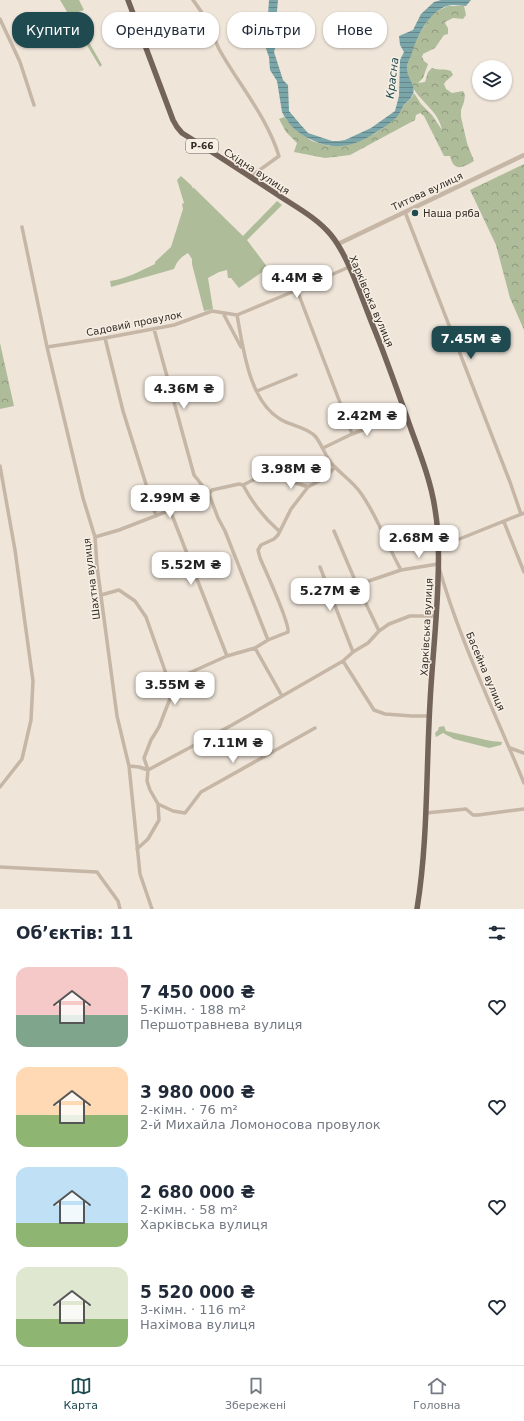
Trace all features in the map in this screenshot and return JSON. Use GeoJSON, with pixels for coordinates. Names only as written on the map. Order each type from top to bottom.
{"type":"FeatureCollection","features":[{"type":"Feature","properties":{"kind":"main road","name":"Східна вулиця"},"geometry":{"type":"LineString","coordinates":[[128,0],[173,120],[182,133],[309,216],[329,232],[338,244]]}},
{"type":"Feature","properties":{"kind":"main road","name":"Харківська вулиця"},"geometry":{"type":"LineString","coordinates":[[338,244],[378,340],[406,414],[431,490],[438,530],[437,616],[429,716],[423,872],[417,909]]}},
{"type":"Feature","properties":{"kind":"street"},"geometry":{"type":"LineString","coordinates":[[195,1],[208,22],[219,48],[257,108],[279,156],[250,177]]}},
{"type":"Feature","properties":{"kind":"street"},"geometry":{"type":"LineString","coordinates":[[0,19],[20,62],[34,105]]}},
{"type":"Feature","properties":{"kind":"street","name":"Титова вулиця"},"geometry":{"type":"LineString","coordinates":[[338,244],[524,155]]}},
{"type":"Feature","properties":{"kind":"street"},"geometry":{"type":"LineString","coordinates":[[405,212],[523,514],[457,540],[452,539],[438,530]]}},
{"type":"Feature","properties":{"kind":"street","name":"Шахтна вулиця"},"geometry":{"type":"LineString","coordinates":[[22,227],[47,347],[83,498],[95,537],[97,566],[117,716],[129,766],[140,874],[152,909]]}},
{"type":"Feature","properties":{"kind":"street"},"geometry":{"type":"LineString","coordinates":[[348,267],[238,315],[243,351],[250,376],[266,408],[280,419],[308,430],[315,436],[329,460],[359,491],[365,500],[401,570]]}},
{"type":"Feature","properties":{"kind":"street"},"geometry":{"type":"LineString","coordinates":[[297,290],[352,434]]}},
{"type":"Feature","properties":{"kind":"street","name":"Садовий провулок"},"geometry":{"type":"LineString","coordinates":[[47,347],[174,325],[212,311],[238,315]]}},
{"type":"Feature","properties":{"kind":"street"},"geometry":{"type":"LineString","coordinates":[[223,313],[243,351]]}},
{"type":"Feature","properties":{"kind":"street"},"geometry":{"type":"LineString","coordinates":[[154,329],[194,475],[209,494],[235,555],[268,640]]}},
{"type":"Feature","properties":{"kind":"street"},"geometry":{"type":"LineString","coordinates":[[105,338],[123,411],[156,516]]}},
{"type":"Feature","properties":{"kind":"street"},"geometry":{"type":"LineString","coordinates":[[257,391],[296,375]]}},
{"type":"Feature","properties":{"kind":"street"},"geometry":{"type":"LineString","coordinates":[[323,448],[352,434],[406,414]]}},
{"type":"Feature","properties":{"kind":"street"},"geometry":{"type":"LineString","coordinates":[[0,466],[15,550],[33,681],[31,720],[22,759],[0,787]]}},
{"type":"Feature","properties":{"kind":"street"},"geometry":{"type":"LineString","coordinates":[[169,682],[227,656],[255,648],[268,640],[288,632],[289,629],[258,550],[261,545],[274,539],[291,509],[308,487],[326,477],[335,467]]}},
{"type":"Feature","properties":{"kind":"street"},"geometry":{"type":"LineString","coordinates":[[95,537],[119,530],[194,501],[209,494],[212,490],[241,484],[269,474],[308,487]]}},
{"type":"Feature","properties":{"kind":"street"},"geometry":{"type":"LineString","coordinates":[[241,484],[252,502],[267,521],[279,531]]}},
{"type":"Feature","properties":{"kind":"street"},"geometry":{"type":"LineString","coordinates":[[170,510],[227,656]]}},
{"type":"Feature","properties":{"kind":"street"},"geometry":{"type":"LineString","coordinates":[[504,522],[524,572]]}},
{"type":"Feature","properties":{"kind":"street"},"geometry":{"type":"LineString","coordinates":[[334,531],[379,631]]}},
{"type":"Feature","properties":{"kind":"street"},"geometry":{"type":"LineString","coordinates":[[333,596],[357,585],[401,570],[438,564]]}},
{"type":"Feature","properties":{"kind":"street","name":"Басейна вулиця"},"geometry":{"type":"LineString","coordinates":[[438,564],[466,646],[524,783]]}},
{"type":"Feature","properties":{"kind":"street"},"geometry":{"type":"LineString","coordinates":[[320,567],[333,596],[354,652]]}},
{"type":"Feature","properties":{"kind":"street"},"geometry":{"type":"LineString","coordinates":[[101,595],[119,590],[135,601],[146,617],[169,682],[171,696],[144,758],[148,770],[147,781],[158,804],[159,820],[148,839],[137,849]]}},
{"type":"Feature","properties":{"kind":"street"},"geometry":{"type":"LineString","coordinates":[[129,766],[148,770],[232,725],[344,661],[368,643],[379,631],[389,624],[410,616],[437,616]]}},
{"type":"Feature","properties":{"kind":"street"},"geometry":{"type":"LineString","coordinates":[[255,648],[282,696]]}},
{"type":"Feature","properties":{"kind":"street"},"geometry":{"type":"LineString","coordinates":[[344,661],[374,710],[385,714],[429,716]]}},
{"type":"Feature","properties":{"kind":"street"},"geometry":{"type":"LineString","coordinates":[[158,804],[173,811],[185,813],[201,792],[315,728]]}},
{"type":"Feature","properties":{"kind":"street"},"geometry":{"type":"LineString","coordinates":[[510,748],[524,753]]}},
{"type":"Feature","properties":{"kind":"street"},"geometry":{"type":"LineString","coordinates":[[426,813],[466,809],[473,815],[478,815],[524,809]]}},
{"type":"Feature","properties":{"kind":"street"},"geometry":{"type":"LineString","coordinates":[[0,867],[97,872],[118,901],[120,909]]}},
{"type":"Feature","properties":{"kind":"green space"},"geometry":{"type":"Polygon","coordinates":[[[60,0],[79,0],[84,10],[78,12],[67,12],[60,0]]]}},
{"type":"Feature","properties":{"kind":"green space"},"geometry":{"type":"Polygon","coordinates":[[[448,6],[464,6],[466,15],[463,19],[453,18],[445,22],[448,28],[448,34],[444,35],[435,48],[423,54],[422,57],[424,61],[428,64],[423,78],[418,83],[425,82],[428,72],[432,68],[451,71],[453,75],[444,84],[446,89],[452,93],[463,91],[465,95],[461,110],[461,117],[467,143],[474,161],[462,167],[454,165],[450,156],[444,156],[424,116],[420,113],[416,115],[415,120],[350,155],[325,158],[294,152],[297,143],[286,132],[279,119],[284,117],[298,132],[312,141],[329,146],[374,134],[395,119],[414,93],[442,130],[434,113],[413,88],[408,78],[407,70],[410,54],[417,38],[434,13],[448,6]]]}},
{"type":"Feature","properties":{"kind":"green space"},"geometry":{"type":"Polygon","coordinates":[[[89,48],[92,48],[102,65],[100,67],[89,48]]]}},
{"type":"Feature","properties":{"kind":"green space"},"geometry":{"type":"Polygon","coordinates":[[[524,164],[524,330],[510,298],[496,245],[470,190],[524,164]]]}},
{"type":"Feature","properties":{"kind":"green space"},"geometry":{"type":"Polygon","coordinates":[[[181,176],[192,186],[192,189],[193,187],[243,236],[277,201],[282,205],[247,240],[268,268],[239,288],[231,278],[228,278],[227,270],[219,272],[208,278],[213,309],[204,311],[192,259],[188,253],[176,264],[174,269],[111,287],[110,281],[127,277],[155,264],[155,262],[171,247],[183,209],[182,204],[184,203],[177,180],[181,176]]]}},
{"type":"Feature","properties":{"kind":"green space"},"geometry":{"type":"Polygon","coordinates":[[[0,343],[14,406],[0,409],[0,343]]]}},
{"type":"Feature","properties":{"kind":"green space"},"geometry":{"type":"Polygon","coordinates":[[[444,726],[446,731],[502,742],[501,745],[489,748],[454,739],[443,733],[436,737],[435,733],[439,727],[444,726]]]}},
{"type":"Feature","properties":{"kind":"water"},"geometry":{"type":"Polygon","coordinates":[[[269,0],[278,0],[277,12],[268,12],[269,0]]]}},
{"type":"Feature","properties":{"kind":"water"},"geometry":{"type":"Polygon","coordinates":[[[441,0],[471,0],[466,6],[449,5],[440,9],[424,26],[416,41],[407,66],[408,75],[414,89],[411,97],[392,122],[354,144],[337,146],[319,143],[301,134],[290,124],[282,112],[277,81],[270,70],[269,57],[266,48],[275,48],[274,52],[283,80],[288,85],[289,111],[308,133],[332,141],[345,140],[371,128],[395,111],[399,96],[400,60],[404,52],[400,45],[399,36],[413,30],[421,14],[434,2],[441,0]]]}},
{"type":"Feature","properties":{"kind":"place","name":"Наша ряба"},"geometry":{"type":"Point","coordinates":[415,213]}},
{"type":"Feature","properties":{"kind":"water label","name":"Красна"},"geometry":{"type":"Point","coordinates":[392,78]}}]}
